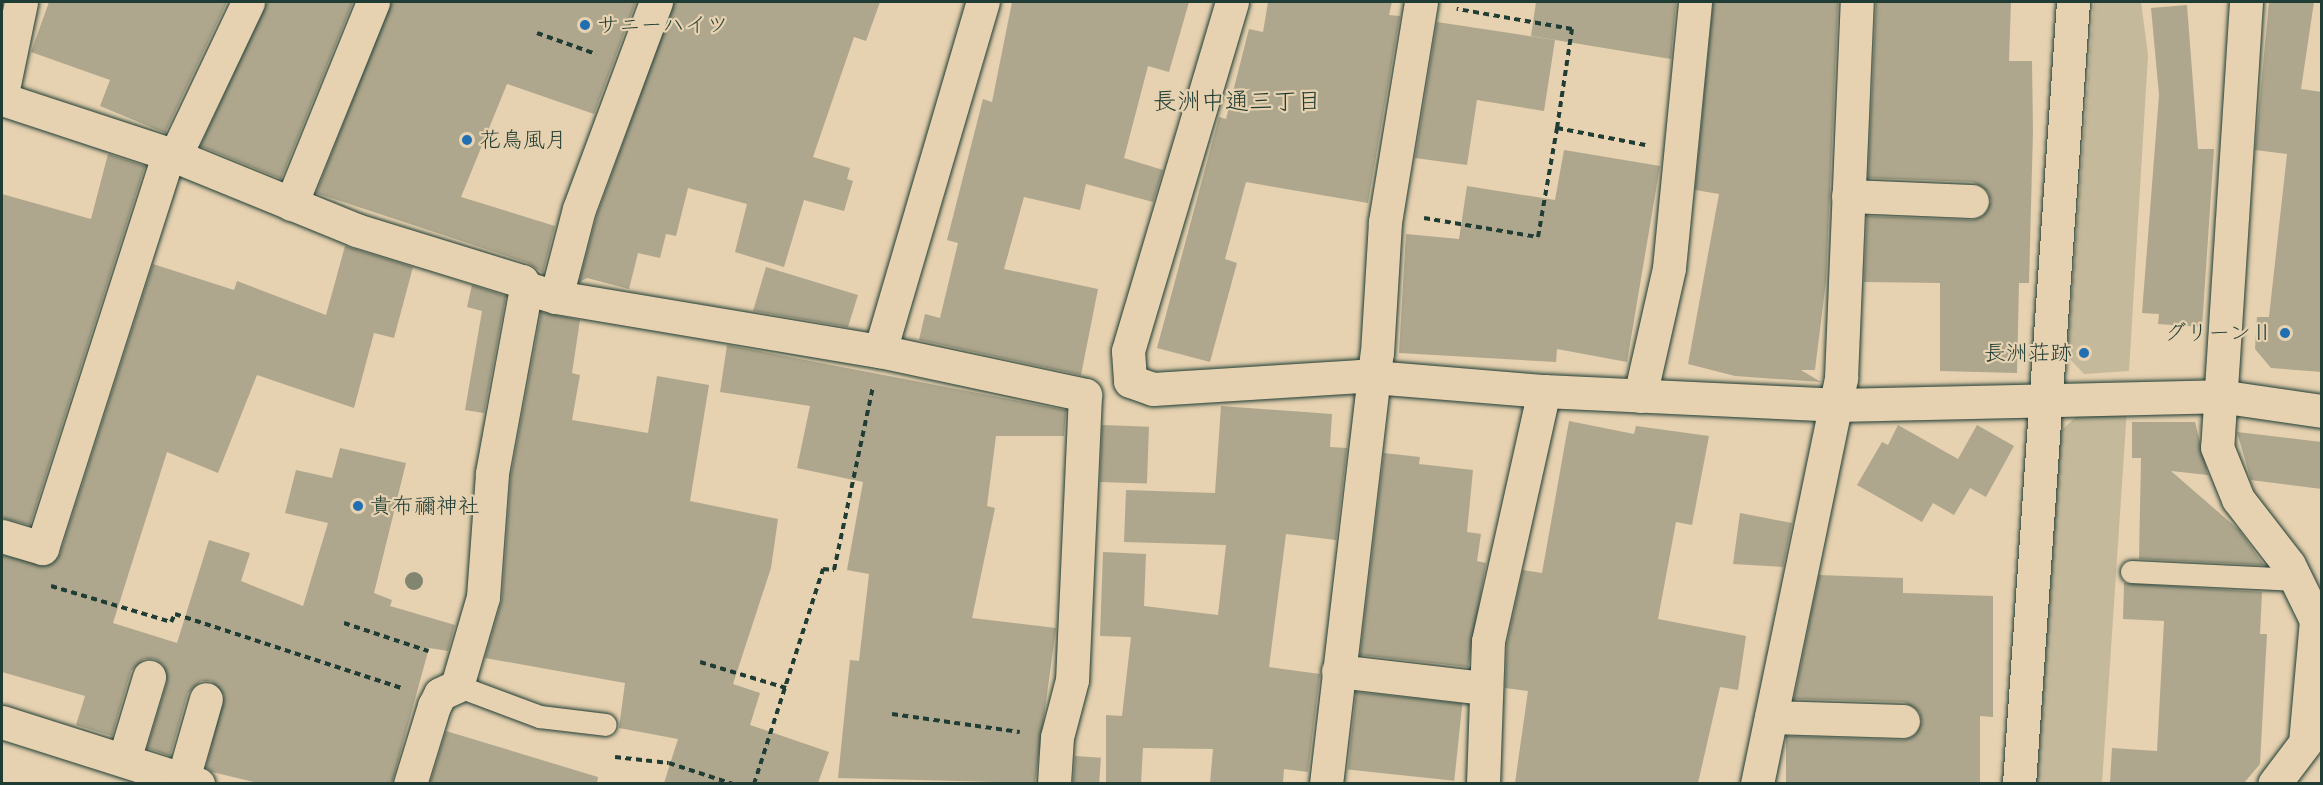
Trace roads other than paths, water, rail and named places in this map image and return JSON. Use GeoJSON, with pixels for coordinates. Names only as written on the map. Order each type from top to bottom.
{"type":"FeatureCollection","features":[{"type":"Feature","properties":{"kind":"street"},"geometry":{"type":"LineString","coordinates":[[2,94],[21,2]]}},
{"type":"Feature","properties":{"kind":"street"},"geometry":{"type":"LineString","coordinates":[[2,536],[42,548],[165,165],[176,156],[248,2]]}},
{"type":"Feature","properties":{"kind":"street"},"geometry":{"type":"LineString","coordinates":[[291,204],[373,2]]}},
{"type":"Feature","properties":{"kind":"street"},"geometry":{"type":"LineString","coordinates":[[410,783],[452,685],[483,597],[492,473],[541,292],[579,209],[656,2]]}},
{"type":"Feature","properties":{"kind":"street"},"geometry":{"type":"LineString","coordinates":[[880,351],[983,2]]}},
{"type":"Feature","properties":{"kind":"street"},"geometry":{"type":"LineString","coordinates":[[1130,381],[1128,351],[1232,2]]}},
{"type":"Feature","properties":{"kind":"street"},"geometry":{"type":"LineString","coordinates":[[1326,783],[1371,377],[1385,222],[1421,2]]}},
{"type":"Feature","properties":{"kind":"street"},"geometry":{"type":"LineString","coordinates":[[1640,396],[1669,268],[1695,2]]}},
{"type":"Feature","properties":{"kind":"street"},"geometry":{"type":"LineString","coordinates":[[1757,783],[1836,405],[1857,2]]}},
{"type":"Feature","properties":{"kind":"street"},"geometry":{"type":"LineString","coordinates":[[2057,2],[2068,80]]}},
{"type":"Feature","properties":{"kind":"street"},"geometry":{"type":"LineString","coordinates":[[2019,783],[2073,2]]}},
{"type":"Feature","properties":{"kind":"street"},"geometry":{"type":"LineString","coordinates":[[2246,2],[2217,447],[2238,499],[2297,580],[2316,620],[2305,743],[2274,783]]}},
{"type":"Feature","properties":{"kind":"street"},"geometry":{"type":"LineString","coordinates":[[2,99],[176,156],[356,230],[522,281],[541,292],[880,351],[1085,395],[1130,381],[1153,389],[1371,377],[1544,391],[1836,405],[2044,398],[2219,396],[2322,411]]}},
{"type":"Feature","properties":{"kind":"street"},"geometry":{"type":"LineString","coordinates":[[1848,196],[1972,201]]}},
{"type":"Feature","properties":{"kind":"street"},"geometry":{"type":"LineString","coordinates":[[1482,783],[1488,641],[1544,391]]}},
{"type":"Feature","properties":{"kind":"street"},"geometry":{"type":"LineString","coordinates":[[1054,783],[1057,737],[1072,680],[1085,395]]}},
{"type":"Feature","properties":{"kind":"street"},"geometry":{"type":"LineString","coordinates":[[1338,671],[1486,688]]}},
{"type":"Feature","properties":{"kind":"street"},"geometry":{"type":"LineString","coordinates":[[124,760],[149,677]]}},
{"type":"Feature","properties":{"kind":"street"},"geometry":{"type":"LineString","coordinates":[[2,722],[191,781],[206,699]]}},
{"type":"Feature","properties":{"kind":"street"},"geometry":{"type":"LineString","coordinates":[[1771,717],[1903,721]]}},
{"type":"Feature","properties":{"kind":"lane"},"geometry":{"type":"LineString","coordinates":[[2132,572],[2297,580]]}},
{"type":"Feature","properties":{"kind":"lane"},"geometry":{"type":"LineString","coordinates":[[452,685],[540,717],[606,725]]}},
{"type":"Feature","properties":{"kind":"place","name":"サニーハイツ"},"geometry":{"type":"Point","coordinates":[585,25]}},
{"type":"Feature","properties":{"kind":"place","name":"花鳥風月"},"geometry":{"type":"Point","coordinates":[467,140]}},
{"type":"Feature","properties":{"kind":"place","name":"グリーンⅡ"},"geometry":{"type":"Point","coordinates":[2285,333]}},
{"type":"Feature","properties":{"kind":"place","name":"長洲荘跡"},"geometry":{"type":"Point","coordinates":[2084,353]}},
{"type":"Feature","properties":{"kind":"place","name":"貴布禰神社"},"geometry":{"type":"Point","coordinates":[358,506]}},
{"type":"Feature","properties":{"kind":"district","name":"長洲中通三丁目"},"geometry":{"type":"Point","coordinates":[1237,102]}}]}
